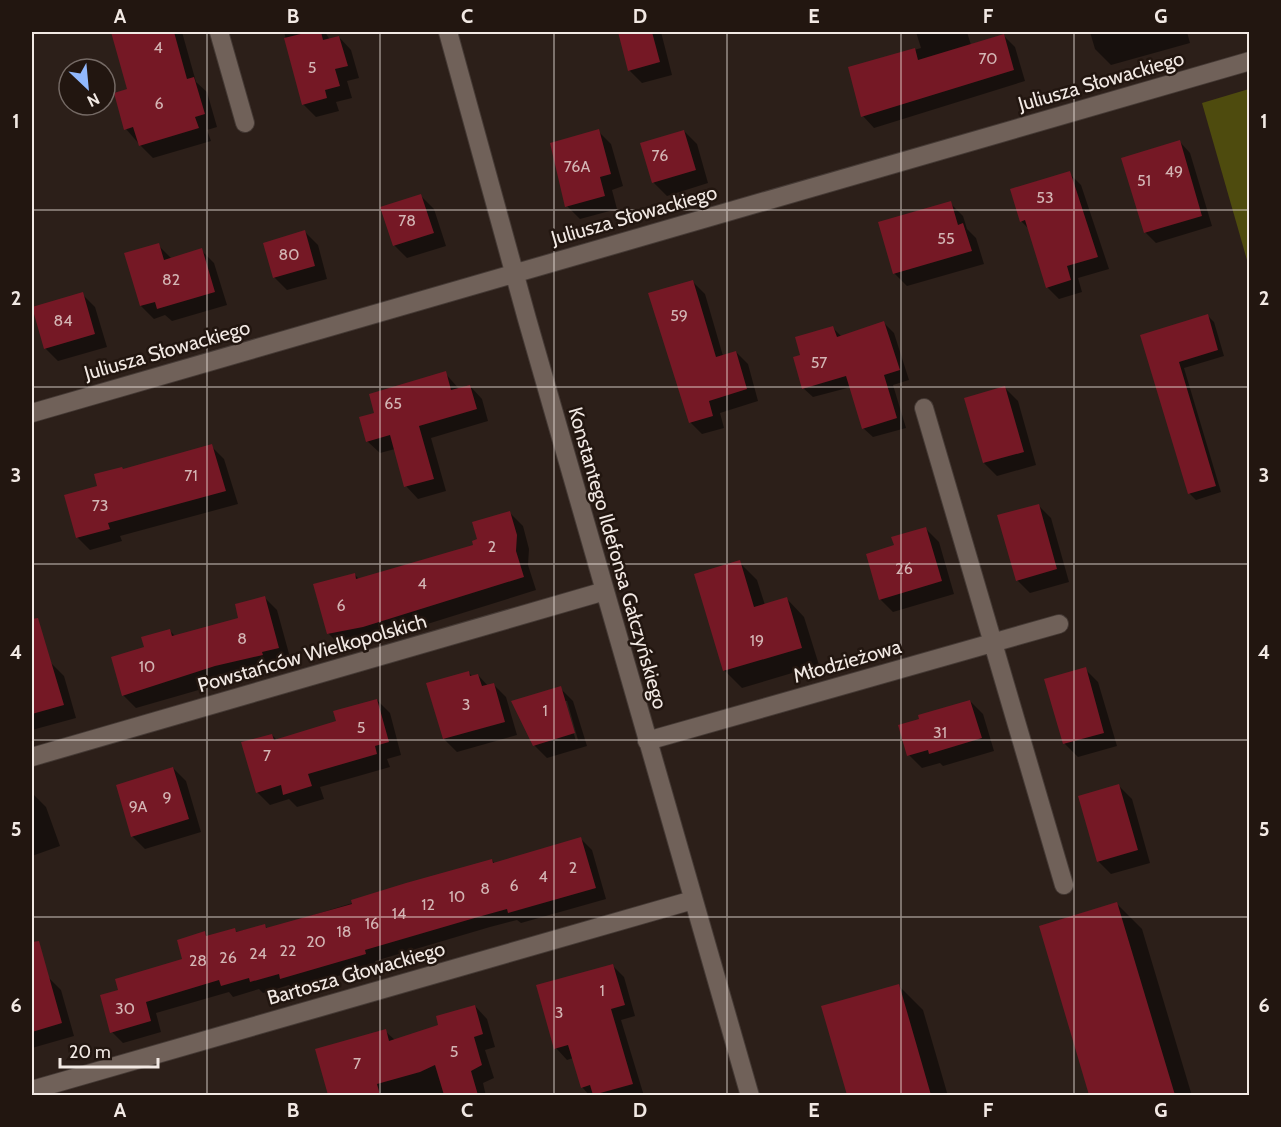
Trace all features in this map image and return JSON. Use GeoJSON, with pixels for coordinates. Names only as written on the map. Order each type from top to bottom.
{"type":"FeatureCollection","features":[{"type":"Feature","properties":{"kind":"street"},"geometry":{"type":"LineString","coordinates":[[219,32],[244,123]]}},
{"type":"Feature","properties":{"kind":"street","name":"Konstantego Ildefonsa Gałczyńskiego"},"geometry":{"type":"LineString","coordinates":[[448,32],[514,273],[750,1095]]}},
{"type":"Feature","properties":{"kind":"street","name":"Juliusza Słowackiego"},"geometry":{"type":"LineString","coordinates":[[32,413],[1250,61]]}},
{"type":"Feature","properties":{"kind":"street"},"geometry":{"type":"LineString","coordinates":[[924,408],[1064,885]]}},
{"type":"Feature","properties":{"kind":"street","name":"Powstańców Wielkopolskich"},"geometry":{"type":"LineString","coordinates":[[32,757],[605,591]]}},
{"type":"Feature","properties":{"kind":"street","name":"Młodzieżowa"},"geometry":{"type":"LineString","coordinates":[[647,741],[1059,624]]}},
{"type":"Feature","properties":{"kind":"street","name":"Bartosza Głowackiego"},"geometry":{"type":"LineString","coordinates":[[32,1090],[693,900]]}},
{"type":"Feature","properties":{"kind":"shaded area"},"geometry":{"type":"Polygon","coordinates":[[[1250,89],[1249,267],[1202,103],[1250,89]]]}},
{"type":"Feature","properties":{"kind":"building"},"geometry":{"type":"Polygon","coordinates":[[[111,32],[174,32],[187,79],[194,77],[205,114],[195,117],[199,128],[139,146],[133,127],[124,130],[117,104],[117,92],[127,89],[111,32]]]}},
{"type":"Feature","properties":{"kind":"building"},"geometry":{"type":"Polygon","coordinates":[[[309,32],[321,32],[323,40],[339,36],[348,66],[335,69],[340,86],[325,90],[327,98],[302,105],[284,38],[309,32]]]}},
{"type":"Feature","properties":{"kind":"building"},"geometry":{"type":"Polygon","coordinates":[[[618,32],[652,32],[660,62],[628,71],[618,32]]]}},
{"type":"Feature","properties":{"kind":"building"},"geometry":{"type":"Polygon","coordinates":[[[1004,34],[1014,70],[861,117],[848,67],[915,48],[918,60],[1004,34]]]}},
{"type":"Feature","properties":{"kind":"building"},"geometry":{"type":"Polygon","coordinates":[[[599,129],[611,174],[600,177],[605,196],[565,207],[550,143],[599,129]]]}},
{"type":"Feature","properties":{"kind":"building"},"geometry":{"type":"Polygon","coordinates":[[[684,130],[696,170],[652,183],[640,143],[684,130]]]}},
{"type":"Feature","properties":{"kind":"building"},"geometry":{"type":"Polygon","coordinates":[[[1180,140],[1202,216],[1144,233],[1121,158],[1180,140]]]}},
{"type":"Feature","properties":{"kind":"building"},"geometry":{"type":"Polygon","coordinates":[[[1070,171],[1098,257],[1067,266],[1071,280],[1046,288],[1025,220],[1020,222],[1010,189],[1070,171]]]}},
{"type":"Feature","properties":{"kind":"building"},"geometry":{"type":"Polygon","coordinates":[[[421,194],[434,233],[393,246],[380,207],[421,194]]]}},
{"type":"Feature","properties":{"kind":"building"},"geometry":{"type":"Polygon","coordinates":[[[951,201],[958,225],[963,223],[972,251],[893,274],[878,222],[951,201]]]}},
{"type":"Feature","properties":{"kind":"building"},"geometry":{"type":"Polygon","coordinates":[[[305,230],[315,266],[273,278],[263,243],[305,230]]]}},
{"type":"Feature","properties":{"kind":"building"},"geometry":{"type":"Polygon","coordinates":[[[159,243],[164,260],[202,248],[215,292],[157,309],[155,302],[140,306],[124,253],[159,243]]]}},
{"type":"Feature","properties":{"kind":"building"},"geometry":{"type":"Polygon","coordinates":[[[693,280],[716,357],[736,351],[747,389],[709,401],[713,416],[689,423],[648,293],[693,280]]]}},
{"type":"Feature","properties":{"kind":"building"},"geometry":{"type":"Polygon","coordinates":[[[83,292],[95,334],[44,349],[32,307],[83,292]]]}},
{"type":"Feature","properties":{"kind":"building"},"geometry":{"type":"Polygon","coordinates":[[[1208,314],[1218,350],[1179,362],[1216,486],[1188,494],[1140,335],[1208,314]]]}},
{"type":"Feature","properties":{"kind":"building"},"geometry":{"type":"Polygon","coordinates":[[[884,321],[900,370],[884,375],[897,418],[862,429],[846,376],[802,389],[793,357],[800,355],[795,337],[833,326],[837,337],[884,321]]]}},
{"type":"Feature","properties":{"kind":"building"},"geometry":{"type":"Polygon","coordinates":[[[446,371],[451,390],[470,385],[477,409],[419,426],[434,479],[404,487],[390,435],[366,442],[359,417],[374,413],[369,394],[446,371]]]}},
{"type":"Feature","properties":{"kind":"building"},"geometry":{"type":"Polygon","coordinates":[[[1005,386],[1024,452],[983,463],[964,398],[1005,386]]]}},
{"type":"Feature","properties":{"kind":"building"},"geometry":{"type":"Polygon","coordinates":[[[212,444],[226,491],[108,523],[110,529],[76,538],[64,495],[97,486],[94,474],[122,467],[123,469],[212,444]]]}},
{"type":"Feature","properties":{"kind":"building"},"geometry":{"type":"Polygon","coordinates":[[[1039,504],[1057,569],[1016,581],[997,515],[1039,504]]]}},
{"type":"Feature","properties":{"kind":"building"},"geometry":{"type":"Polygon","coordinates":[[[510,511],[517,535],[516,551],[524,577],[363,627],[327,634],[313,584],[355,573],[356,579],[473,545],[472,541],[477,539],[472,522],[510,511]]]}},
{"type":"Feature","properties":{"kind":"building"},"geometry":{"type":"Polygon","coordinates":[[[926,527],[942,581],[879,600],[866,554],[894,545],[891,537],[926,527]]]}},
{"type":"Feature","properties":{"kind":"building"},"geometry":{"type":"Polygon","coordinates":[[[740,560],[754,607],[787,597],[802,648],[723,671],[694,574],[740,560]]]}},
{"type":"Feature","properties":{"kind":"building"},"geometry":{"type":"Polygon","coordinates":[[[265,596],[279,648],[262,652],[263,655],[215,666],[122,696],[111,657],[144,647],[141,637],[170,629],[172,636],[238,618],[235,604],[265,596]]]}},
{"type":"Feature","properties":{"kind":"building"},"geometry":{"type":"Polygon","coordinates":[[[38,618],[64,705],[32,714],[32,619],[38,618]]]}},
{"type":"Feature","properties":{"kind":"building"},"geometry":{"type":"Polygon","coordinates":[[[1086,667],[1104,733],[1063,744],[1044,679],[1086,667]]]}},
{"type":"Feature","properties":{"kind":"building"},"geometry":{"type":"Polygon","coordinates":[[[469,671],[470,676],[478,674],[482,686],[494,683],[505,722],[443,739],[426,683],[469,671]]]}},
{"type":"Feature","properties":{"kind":"building"},"geometry":{"type":"Polygon","coordinates":[[[561,686],[575,733],[533,746],[511,701],[561,686]]]}},
{"type":"Feature","properties":{"kind":"building"},"geometry":{"type":"Polygon","coordinates":[[[377,699],[389,742],[375,746],[377,754],[308,774],[312,786],[283,795],[281,785],[256,793],[241,742],[272,734],[274,740],[336,721],[333,711],[377,699]]]}},
{"type":"Feature","properties":{"kind":"building"},"geometry":{"type":"Polygon","coordinates":[[[970,700],[982,738],[929,754],[928,750],[907,756],[898,725],[919,719],[918,715],[970,700]]]}},
{"type":"Feature","properties":{"kind":"building"},"geometry":{"type":"Polygon","coordinates":[[[173,767],[189,819],[131,837],[116,785],[173,767]]]}},
{"type":"Feature","properties":{"kind":"building"},"geometry":{"type":"Polygon","coordinates":[[[1119,784],[1138,850],[1097,862],[1078,796],[1119,784]]]}},
{"type":"Feature","properties":{"kind":"building"},"geometry":{"type":"Polygon","coordinates":[[[581,837],[596,888],[508,913],[507,909],[478,917],[365,950],[366,954],[280,979],[279,974],[250,982],[249,978],[221,986],[219,980],[146,1002],[151,1021],[110,1033],[100,995],[118,990],[115,979],[182,959],[177,940],[205,931],[206,936],[235,928],[236,932],[265,924],[266,928],[352,904],[351,900],[406,883],[492,859],[493,863],[581,837]]]}},
{"type":"Feature","properties":{"kind":"building"},"geometry":{"type":"Polygon","coordinates":[[[1117,902],[1175,1095],[1089,1095],[1039,926],[1117,902]]]}},
{"type":"Feature","properties":{"kind":"building"},"geometry":{"type":"Polygon","coordinates":[[[39,941],[62,1023],[32,1032],[32,942],[39,941]]]}},
{"type":"Feature","properties":{"kind":"building"},"geometry":{"type":"Polygon","coordinates":[[[613,964],[625,1005],[611,1009],[633,1084],[593,1095],[590,1085],[581,1088],[568,1045],[554,1049],[536,985],[613,964]]]}},
{"type":"Feature","properties":{"kind":"building"},"geometry":{"type":"Polygon","coordinates":[[[899,984],[931,1095],[847,1095],[821,1006],[899,984]]]}},
{"type":"Feature","properties":{"kind":"building"},"geometry":{"type":"Polygon","coordinates":[[[475,1005],[483,1034],[474,1037],[482,1065],[471,1071],[478,1095],[444,1095],[435,1065],[420,1072],[377,1084],[380,1095],[328,1095],[315,1049],[386,1029],[389,1041],[438,1025],[436,1016],[475,1005]]]}}]}
